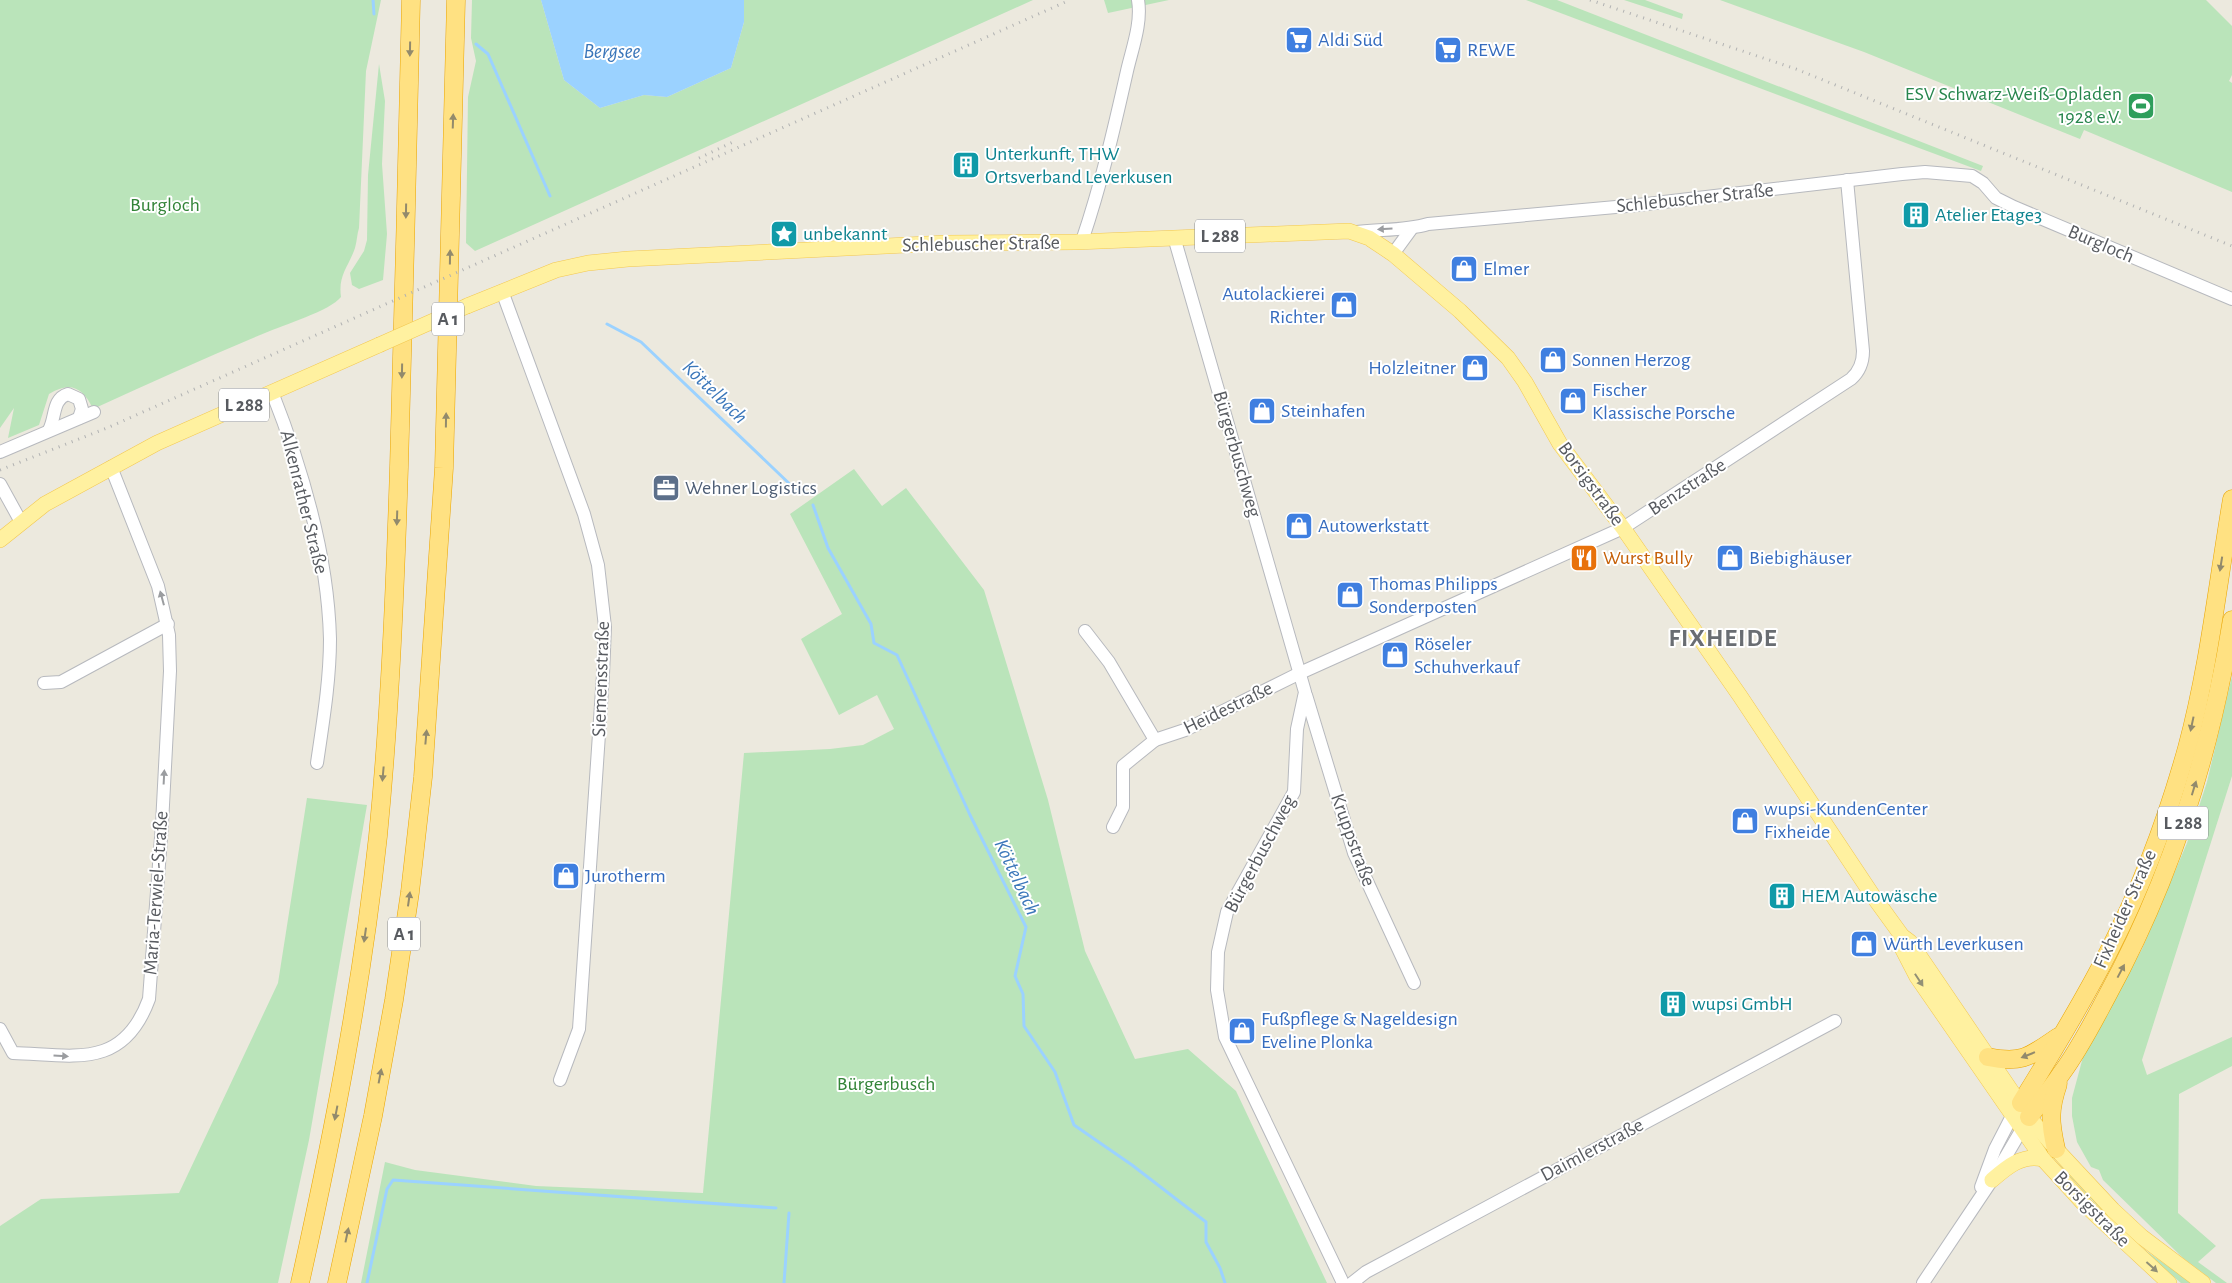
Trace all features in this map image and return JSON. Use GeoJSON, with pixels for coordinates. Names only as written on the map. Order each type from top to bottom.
{"type":"FeatureCollection","features":[{"type":"Feature","properties":{"kind":"highway","name":"A 1"},"geometry":{"type":"LineString","coordinates":[[300,1283],[329,1149],[358,984],[376,853],[384,769],[395,580],[411,0]]}},
{"type":"Feature","properties":{"kind":"highway","name":"A 1"},"geometry":{"type":"LineString","coordinates":[[337,1283],[371,1126],[392,1010],[410,892],[423,777],[444,468],[456,0]]}},
{"type":"Feature","properties":{"kind":"highway","name":"Fixheider Straße"},"geometry":{"type":"LineString","coordinates":[[2019,1111],[2110,948],[2138,884],[2174,788],[2187,747],[2205,664],[2232,499]]}},
{"type":"Feature","properties":{"kind":"highway","name":"Fixheider Straße"},"geometry":{"type":"LineString","coordinates":[[2019,1111],[2062,1074],[2124,964],[2148,913],[2178,837],[2203,756],[2225,663],[2232,620]]}},
{"type":"Feature","properties":{"kind":"highway","name":"L 288"},"geometry":{"type":"LineString","coordinates":[[1988,1057],[2009,1061],[2025,1058],[2063,1034]]}},
{"type":"Feature","properties":{"kind":"highway","name":"L 288"},"geometry":{"type":"LineString","coordinates":[[2049,1154],[2052,1099],[2062,1074]]}},
{"type":"Feature","properties":{"kind":"main road","name":"Schlebuscher Straße"},"geometry":{"type":"LineString","coordinates":[[272,392],[502,291],[556,270],[588,263],[628,259],[946,243],[1082,241],[1357,232]]}},
{"type":"Feature","properties":{"kind":"main road","name":"Borsigstraße"},"geometry":{"type":"LineString","coordinates":[[1357,232],[1394,254],[1460,311],[1508,358],[1525,382],[1560,444],[1623,528],[1740,696],[1873,896],[1902,936]]}},
{"type":"Feature","properties":{"kind":"main road","name":"L 288"},"geometry":{"type":"LineString","coordinates":[[0,540],[45,504],[111,467],[157,443],[272,392]]}},
{"type":"Feature","properties":{"kind":"main road","name":"L 288"},"geometry":{"type":"LineString","coordinates":[[1902,936],[1910,942],[1988,1057],[2019,1111]]}},
{"type":"Feature","properties":{"kind":"main road","name":"L 288"},"geometry":{"type":"LineString","coordinates":[[1902,936],[1902,948],[1917,976],[2019,1111]]}},
{"type":"Feature","properties":{"kind":"main road"},"geometry":{"type":"LineString","coordinates":[[1992,1180],[2010,1165],[2023,1159],[2049,1154],[2019,1111]]}},
{"type":"Feature","properties":{"kind":"main road","name":"Borsigstraße"},"geometry":{"type":"LineString","coordinates":[[2049,1154],[2121,1240],[2169,1283]]}},
{"type":"Feature","properties":{"kind":"main road","name":"Borsigstraße"},"geometry":{"type":"LineString","coordinates":[[2049,1154],[2142,1237],[2203,1283]]}},
{"type":"Feature","properties":{"kind":"street"},"geometry":{"type":"LineString","coordinates":[[1082,241],[1094,211],[1116,123],[1137,29],[1138,0]]}},
{"type":"Feature","properties":{"kind":"street","name":"Schlebuscher Straße"},"geometry":{"type":"LineString","coordinates":[[1357,232],[1412,228],[1428,224],[1638,204],[1926,172],[1977,178]]}},
{"type":"Feature","properties":{"kind":"street","name":"Burgloch"},"geometry":{"type":"LineString","coordinates":[[1977,178],[1996,198],[2014,207],[2232,298]]}},
{"type":"Feature","properties":{"kind":"street","name":"Benzstraße"},"geometry":{"type":"LineString","coordinates":[[1300,673],[1623,528],[1851,380],[1858,373],[1864,350],[1847,180]]}},
{"type":"Feature","properties":{"kind":"street"},"geometry":{"type":"LineString","coordinates":[[1394,254],[1412,228]]}},
{"type":"Feature","properties":{"kind":"street","name":"Bürgerbuschweg"},"geometry":{"type":"LineString","coordinates":[[1174,237],[1305,692],[1297,729],[1294,792],[1228,912],[1218,952],[1217,990],[1225,1037],[1343,1283]]}},
{"type":"Feature","properties":{"kind":"street","name":"Siemensstraße"},"geometry":{"type":"LineString","coordinates":[[502,291],[584,514],[598,565],[604,627],[604,675],[579,1029],[560,1080]]}},
{"type":"Feature","properties":{"kind":"street","name":"Alkenrather Straße"},"geometry":{"type":"LineString","coordinates":[[272,392],[284,422],[308,501],[316,534],[326,602],[330,638],[328,673],[317,763]]}},
{"type":"Feature","properties":{"kind":"street"},"geometry":{"type":"LineString","coordinates":[[49,430],[54,420],[57,401],[62,396],[68,394],[79,399],[82,409],[79,418]]}},
{"type":"Feature","properties":{"kind":"street"},"geometry":{"type":"LineString","coordinates":[[0,452],[94,412]]}},
{"type":"Feature","properties":{"kind":"street","name":"Maria-Terwiel-Straße"},"geometry":{"type":"LineString","coordinates":[[0,1029],[13,1053],[68,1057],[85,1056],[108,1050],[126,1037],[136,1024],[146,1005],[151,974],[162,828],[170,671],[168,624],[158,586],[111,467]]}},
{"type":"Feature","properties":{"kind":"street"},"geometry":{"type":"LineString","coordinates":[[0,484],[21,522]]}},
{"type":"Feature","properties":{"kind":"street"},"geometry":{"type":"LineString","coordinates":[[44,683],[61,682],[168,624]]}},
{"type":"Feature","properties":{"kind":"street"},"geometry":{"type":"LineString","coordinates":[[1086,631],[1109,662],[1155,740]]}},
{"type":"Feature","properties":{"kind":"street","name":"Heidestraße"},"geometry":{"type":"LineString","coordinates":[[1113,827],[1123,807],[1123,766],[1155,740],[1185,730],[1300,673]]}},
{"type":"Feature","properties":{"kind":"street","name":"Kruppstraße"},"geometry":{"type":"LineString","coordinates":[[1305,692],[1354,854],[1414,983]]}},
{"type":"Feature","properties":{"kind":"street","name":"Daimlerstraße"},"geometry":{"type":"LineString","coordinates":[[1352,1283],[1366,1272],[1835,1021]]}},
{"type":"Feature","properties":{"kind":"street","name":"Fixheider Straße"},"geometry":{"type":"LineString","coordinates":[[1923,1283],[1992,1180],[2019,1111]]}},
{"type":"Feature","properties":{"kind":"street","name":"Fixheider Straße"},"geometry":{"type":"LineString","coordinates":[[1974,1208],[1995,1149],[2019,1111]]}},
{"type":"Feature","properties":{"kind":"green space"},"geometry":{"type":"Polygon","coordinates":[[[0,0],[381,0],[366,71],[359,228],[355,248],[342,277],[341,297],[317,312],[222,351],[93,409],[85,396],[75,388],[70,387],[57,390],[49,394],[39,425],[8,438],[14,408],[0,428],[0,0]]]}},
{"type":"Feature","properties":{"kind":"green space"},"geometry":{"type":"Polygon","coordinates":[[[472,0],[541,0],[564,80],[600,108],[644,95],[667,97],[731,68],[744,22],[744,0],[1033,0],[475,251],[466,243],[468,97],[476,61],[471,38],[472,0]]]}},
{"type":"Feature","properties":{"kind":"green space"},"geometry":{"type":"Polygon","coordinates":[[[1104,0],[1169,0],[1108,13],[1104,0]]]}},
{"type":"Feature","properties":{"kind":"green space"},"geometry":{"type":"Polygon","coordinates":[[[1526,0],[1557,0],[1983,166],[1981,171],[1526,0]]]}},
{"type":"Feature","properties":{"kind":"green space"},"geometry":{"type":"Polygon","coordinates":[[[1624,0],[1645,0],[1683,14],[1682,19],[1624,0]]]}},
{"type":"Feature","properties":{"kind":"green space","name":"ESV Schwarz-Weiß-Opladen 1928 e.V."},"geometry":{"type":"Polygon","coordinates":[[[1720,0],[2206,0],[2232,26],[2232,75],[2229,81],[2232,83],[2232,192],[2084,130],[2080,139],[1864,52],[1720,0]]]}},
{"type":"Feature","properties":{"kind":"green space"},"geometry":{"type":"Polygon","coordinates":[[[379,64],[385,101],[382,164],[387,234],[383,280],[359,289],[352,285],[350,273],[364,251],[367,240],[368,175],[379,64]]]}},
{"type":"Feature","properties":{"kind":"green space","name":"Bürgerbusch"},"geometry":{"type":"Polygon","coordinates":[[[854,469],[882,506],[906,488],[984,590],[1048,800],[1085,951],[1135,1059],[1188,1049],[1236,1091],[1327,1283],[361,1283],[385,1162],[415,1170],[536,1186],[703,1193],[744,753],[830,749],[863,745],[894,729],[877,695],[839,715],[801,639],[842,614],[790,514],[854,469]]]}},
{"type":"Feature","properties":{"kind":"green space"},"geometry":{"type":"Polygon","coordinates":[[[2232,676],[2232,776],[2142,1060],[2147,1075],[2232,1037],[2232,1066],[2179,1094],[2178,1213],[2216,1246],[2198,1262],[2227,1283],[2216,1283],[2183,1258],[2103,1180],[2099,1170],[2091,1167],[2077,1142],[2072,1116],[2072,1098],[2083,1057],[2142,949],[2187,843],[2207,782],[2232,676]]]}},
{"type":"Feature","properties":{"kind":"green space"},"geometry":{"type":"Polygon","coordinates":[[[307,798],[367,805],[309,1140],[278,1283],[0,1283],[0,1226],[41,1199],[179,1193],[278,983],[307,798]]]}},
{"type":"Feature","properties":{"kind":"green space"},"geometry":{"type":"Polygon","coordinates":[[[2042,1144],[2078,1184],[2139,1246],[2192,1283],[2181,1283],[2144,1251],[2108,1217],[2075,1181],[2042,1144]]]}},
{"type":"Feature","properties":{"kind":"water","name":"Bergsee"},"geometry":{"type":"Polygon","coordinates":[[[541,0],[744,0],[744,22],[731,68],[667,97],[644,95],[600,108],[564,80],[541,0]]]}},
{"type":"Feature","properties":{"kind":"waterway","name":"Köttelbach"},"geometry":{"type":"LineString","coordinates":[[373,0],[374,14]]}},
{"type":"Feature","properties":{"kind":"waterway","name":"Köttelbach"},"geometry":{"type":"LineString","coordinates":[[476,44],[488,54],[550,196]]}},
{"type":"Feature","properties":{"kind":"waterway","name":"Köttelbach"},"geometry":{"type":"LineString","coordinates":[[607,324],[641,342],[796,490]]}},
{"type":"Feature","properties":{"kind":"waterway","name":"Köttelbach"},"geometry":{"type":"LineString","coordinates":[[813,505],[828,548],[871,624],[874,643],[897,655],[970,815],[1026,927],[1015,976],[1023,994],[1024,1026],[1055,1072],[1074,1125],[1132,1165],[1206,1222],[1206,1242],[1220,1268],[1225,1283]]}},
{"type":"Feature","properties":{"kind":"waterway"},"geometry":{"type":"LineString","coordinates":[[367,1283],[387,1189],[393,1180],[776,1208]]}},
{"type":"Feature","properties":{"kind":"waterway"},"geometry":{"type":"LineString","coordinates":[[784,1283],[789,1213]]}},
{"type":"Feature","properties":{"kind":"railway"},"geometry":{"type":"LineString","coordinates":[[0,470],[107,428],[1070,0]]}},
{"type":"Feature","properties":{"kind":"railway"},"geometry":{"type":"LineString","coordinates":[[1590,0],[1796,69],[2232,246]]}},
{"type":"Feature","properties":{"kind":"railway"},"geometry":{"type":"LineString","coordinates":[[699,158],[733,142]]}},
{"type":"Feature","properties":{"kind":"place","name":"Aldi Süd"},"geometry":{"type":"Point","coordinates":[1299,40]}},
{"type":"Feature","properties":{"kind":"place","name":"REWE"},"geometry":{"type":"Point","coordinates":[1448,50]}},
{"type":"Feature","properties":{"kind":"place","name":"ESV Schwarz-Weiß-Opladen 1928 e.V."},"geometry":{"type":"Point","coordinates":[2141,106]}},
{"type":"Feature","properties":{"kind":"place","name":"Unterkunft, THW Ortsverband Leverkusen"},"geometry":{"type":"Point","coordinates":[966,165]}},
{"type":"Feature","properties":{"kind":"place","name":"Atelier Etage3"},"geometry":{"type":"Point","coordinates":[1916,215]}},
{"type":"Feature","properties":{"kind":"place","name":"unbekannt"},"geometry":{"type":"Point","coordinates":[784,234]}},
{"type":"Feature","properties":{"kind":"place","name":"Elmer"},"geometry":{"type":"Point","coordinates":[1464,269]}},
{"type":"Feature","properties":{"kind":"place","name":"Autolackierei Richter"},"geometry":{"type":"Point","coordinates":[1344,305]}},
{"type":"Feature","properties":{"kind":"place","name":"Sonnen Herzog"},"geometry":{"type":"Point","coordinates":[1553,360]}},
{"type":"Feature","properties":{"kind":"place","name":"Holzleitner"},"geometry":{"type":"Point","coordinates":[1475,368]}},
{"type":"Feature","properties":{"kind":"place","name":"Fischer Klassische Porsche"},"geometry":{"type":"Point","coordinates":[1573,401]}},
{"type":"Feature","properties":{"kind":"place","name":"Steinhafen"},"geometry":{"type":"Point","coordinates":[1262,411]}},
{"type":"Feature","properties":{"kind":"place","name":"Wehner Logistics"},"geometry":{"type":"Point","coordinates":[666,488]}},
{"type":"Feature","properties":{"kind":"place","name":"Autowerkstatt"},"geometry":{"type":"Point","coordinates":[1299,526]}},
{"type":"Feature","properties":{"kind":"place","name":"Wurst Bully"},"geometry":{"type":"Point","coordinates":[1584,558]}},
{"type":"Feature","properties":{"kind":"place","name":"Biebighäuser"},"geometry":{"type":"Point","coordinates":[1730,558]}},
{"type":"Feature","properties":{"kind":"place","name":"Thomas Philipps Sonderposten"},"geometry":{"type":"Point","coordinates":[1350,595]}},
{"type":"Feature","properties":{"kind":"place","name":"Röseler Schuhverkauf"},"geometry":{"type":"Point","coordinates":[1395,655]}},
{"type":"Feature","properties":{"kind":"place","name":"wupsi-KundenCenter Fixheide"},"geometry":{"type":"Point","coordinates":[1745,821]}},
{"type":"Feature","properties":{"kind":"place","name":"Jurotherm"},"geometry":{"type":"Point","coordinates":[566,876]}},
{"type":"Feature","properties":{"kind":"place","name":"HEM Autowäsche"},"geometry":{"type":"Point","coordinates":[1782,896]}},
{"type":"Feature","properties":{"kind":"place","name":"Würth Leverkusen"},"geometry":{"type":"Point","coordinates":[1864,944]}},
{"type":"Feature","properties":{"kind":"place","name":"wupsi GmbH"},"geometry":{"type":"Point","coordinates":[1673,1004]}},
{"type":"Feature","properties":{"kind":"place","name":"Fußpflege & Nageldesign Eveline Plonka"},"geometry":{"type":"Point","coordinates":[1242,1031]}},
{"type":"Feature","properties":{"kind":"district","name":"FIXHEIDE"},"geometry":{"type":"Point","coordinates":[1723,638]}}]}
